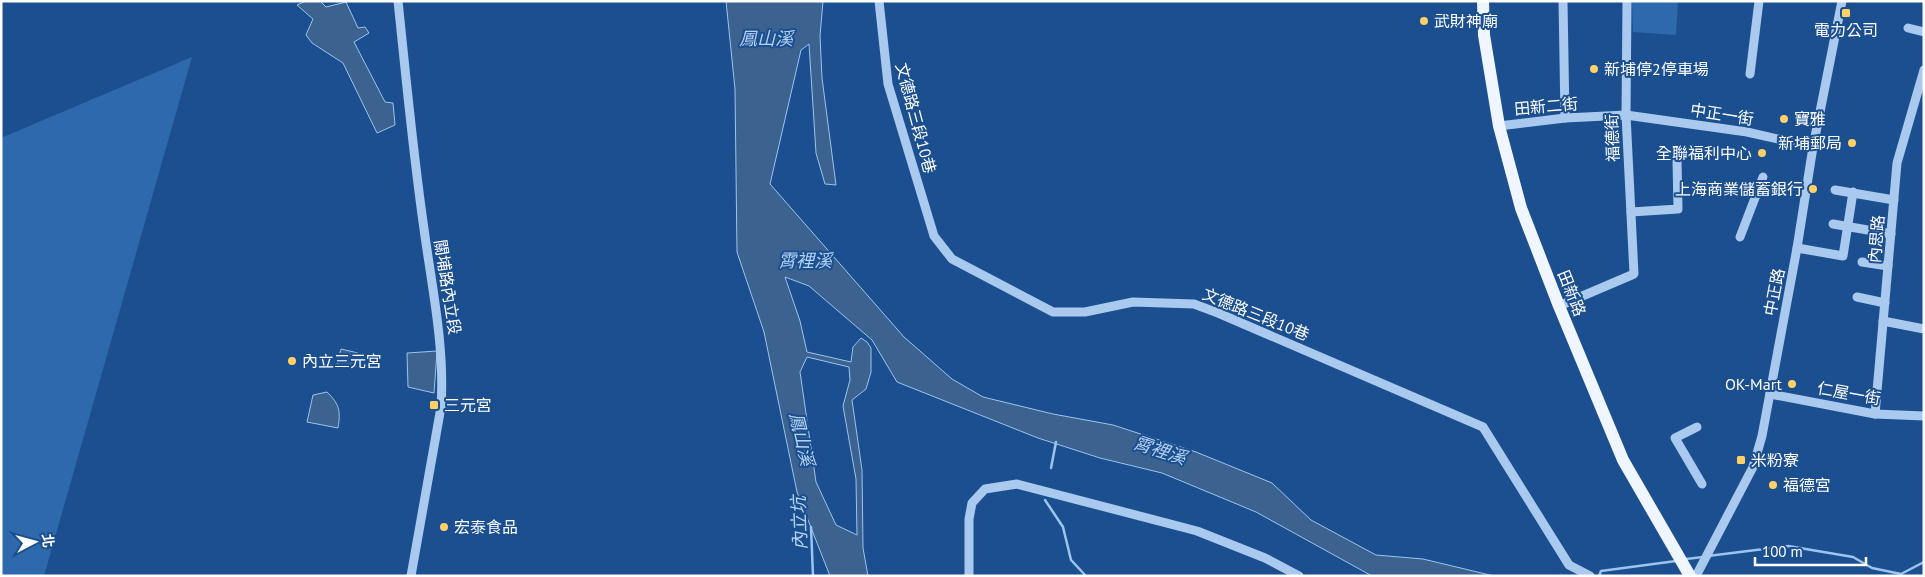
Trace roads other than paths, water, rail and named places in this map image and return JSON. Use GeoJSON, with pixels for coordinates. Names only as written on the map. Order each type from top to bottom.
{"type":"FeatureCollection","features":[{"type":"Feature","properties":{"kind":"main road","name":"田新路"},"geometry":{"type":"LineString","coordinates":[[1483,1],[1484,35],[1499,126],[1521,208],[1559,306],[1624,460],[1690,576]]}},
{"type":"Feature","properties":{"kind":"street","name":"關埔路內立段"},"geometry":{"type":"LineString","coordinates":[[398,1],[415,165],[441,342],[443,383],[441,407],[411,576]]}},
{"type":"Feature","properties":{"kind":"street","name":"文德路三段10巷"},"geometry":{"type":"LineString","coordinates":[[879,1],[888,84],[934,236],[952,259],[1053,312],[1085,312],[1133,302],[1194,304],[1483,427],[1569,565],[1590,576]]}},
{"type":"Feature","properties":{"kind":"street"},"geometry":{"type":"LineString","coordinates":[[1563,1],[1564,118]]}},
{"type":"Feature","properties":{"kind":"street","name":"福德街"},"geometry":{"type":"LineString","coordinates":[[1559,306],[1634,274],[1626,115],[1627,1]]}},
{"type":"Feature","properties":{"kind":"street"},"geometry":{"type":"LineString","coordinates":[[1750,74],[1759,1]]}},
{"type":"Feature","properties":{"kind":"street","name":"中正路"},"geometry":{"type":"LineString","coordinates":[[1696,576],[1753,467],[1762,436],[1797,248],[1813,147],[1842,1]]}},
{"type":"Feature","properties":{"kind":"street"},"geometry":{"type":"LineString","coordinates":[[1908,28],[1924,32]]}},
{"type":"Feature","properties":{"kind":"street","name":"內思路"},"geometry":{"type":"LineString","coordinates":[[1875,414],[1897,163],[1924,70]]}},
{"type":"Feature","properties":{"kind":"street","name":"田新二街"},"geometry":{"type":"LineString","coordinates":[[1499,126],[1564,118],[1626,115]]}},
{"type":"Feature","properties":{"kind":"street","name":"中正一街"},"geometry":{"type":"LineString","coordinates":[[1626,115],[1747,132],[1813,147]]}},
{"type":"Feature","properties":{"kind":"street"},"geometry":{"type":"LineString","coordinates":[[1631,212],[1678,209],[1677,160]]}},
{"type":"Feature","properties":{"kind":"street"},"geometry":{"type":"LineString","coordinates":[[1740,237],[1763,177]]}},
{"type":"Feature","properties":{"kind":"street"},"geometry":{"type":"LineString","coordinates":[[1835,190],[1894,200]]}},
{"type":"Feature","properties":{"kind":"street"},"geometry":{"type":"LineString","coordinates":[[1797,248],[1842,256],[1853,192]]}},
{"type":"Feature","properties":{"kind":"street"},"geometry":{"type":"LineString","coordinates":[[1833,224],[1891,234]]}},
{"type":"Feature","properties":{"kind":"street"},"geometry":{"type":"LineString","coordinates":[[1862,262],[1888,266]]}},
{"type":"Feature","properties":{"kind":"street"},"geometry":{"type":"LineString","coordinates":[[1857,297],[1885,303]]}},
{"type":"Feature","properties":{"kind":"street"},"geometry":{"type":"LineString","coordinates":[[1883,321],[1924,329]]}},
{"type":"Feature","properties":{"kind":"street","name":"仁屋一街"},"geometry":{"type":"LineString","coordinates":[[1770,394],[1875,414],[1924,416]]}},
{"type":"Feature","properties":{"kind":"street"},"geometry":{"type":"LineString","coordinates":[[1697,427],[1675,438],[1702,484]]}},
{"type":"Feature","properties":{"kind":"street"},"geometry":{"type":"LineString","coordinates":[[969,576],[969,519],[972,503],[985,489],[1017,484],[1198,531],[1265,558],[1299,576]]}},
{"type":"Feature","properties":{"kind":"water"},"geometry":{"type":"Polygon","coordinates":[[[306,1],[320,1],[326,7],[346,2],[358,28],[365,27],[369,33],[354,42],[385,102],[393,103],[395,125],[377,133],[343,63],[312,43],[306,35],[313,19],[297,5],[306,1]]]}},
{"type":"Feature","properties":{"kind":"water"},"geometry":{"type":"Polygon","coordinates":[[[726,1],[823,1],[820,36],[822,78],[836,185],[825,184],[816,153],[809,44],[801,50],[770,184],[904,337],[952,379],[983,397],[1053,414],[1113,425],[1196,452],[1272,483],[1311,520],[1376,555],[1423,559],[1494,576],[1372,576],[1256,512],[1162,473],[1100,458],[1038,438],[897,382],[872,340],[809,286],[785,277],[800,321],[807,352],[851,362],[853,347],[861,338],[871,348],[871,372],[866,389],[852,400],[862,470],[863,548],[868,576],[830,576],[797,492],[764,332],[737,252],[735,89],[726,1]],[[807,357],[800,372],[816,482],[836,525],[857,535],[856,479],[843,406],[850,380],[849,367],[807,357]]]}},
{"type":"Feature","properties":{"kind":"water"},"geometry":{"type":"Polygon","coordinates":[[[341,349],[358,353],[356,367],[337,364],[341,349]]]}},
{"type":"Feature","properties":{"kind":"water"},"geometry":{"type":"Polygon","coordinates":[[[437,351],[434,393],[408,387],[407,353],[437,351]]]}},
{"type":"Feature","properties":{"kind":"water"},"geometry":{"type":"Polygon","coordinates":[[[327,392],[338,408],[338,428],[307,422],[313,395],[327,392]]]}},
{"type":"Feature","properties":{"kind":"waterway"},"geometry":{"type":"LineString","coordinates":[[1051,468],[1056,442]]}},
{"type":"Feature","properties":{"kind":"waterway"},"geometry":{"type":"LineString","coordinates":[[1045,500],[1063,527],[1071,560],[1086,576]]}},
{"type":"Feature","properties":{"kind":"waterway","name":"內立坑"},"geometry":{"type":"LineString","coordinates":[[811,527],[813,576]]}},
{"type":"Feature","properties":{"kind":"waterway"},"geometry":{"type":"LineString","coordinates":[[1708,556],[1788,546],[1853,557],[1872,568],[1901,574],[1924,562]]}},
{"type":"Feature","properties":{"kind":"waterway"},"geometry":{"type":"LineString","coordinates":[[1686,559],[1703,557]]}},
{"type":"Feature","properties":{"kind":"waterway"},"geometry":{"type":"LineString","coordinates":[[1599,576],[1601,571],[1676,561]]}},
{"type":"Feature","properties":{"kind":"place","name":"電力公司"},"geometry":{"type":"Point","coordinates":[1846,13]}},
{"type":"Feature","properties":{"kind":"place","name":"武財神廟"},"geometry":{"type":"Point","coordinates":[1424,21]}},
{"type":"Feature","properties":{"kind":"place","name":"新埔停2停車場"},"geometry":{"type":"Point","coordinates":[1594,69]}},
{"type":"Feature","properties":{"kind":"place","name":"寶雅"},"geometry":{"type":"Point","coordinates":[1784,119]}},
{"type":"Feature","properties":{"kind":"place","name":"新埔郵局"},"geometry":{"type":"Point","coordinates":[1852,143]}},
{"type":"Feature","properties":{"kind":"place","name":"全聯福利中心"},"geometry":{"type":"Point","coordinates":[1762,153]}},
{"type":"Feature","properties":{"kind":"place","name":"上海商業儲蓄銀行"},"geometry":{"type":"Point","coordinates":[1813,189]}},
{"type":"Feature","properties":{"kind":"place","name":"內立三元宮"},"geometry":{"type":"Point","coordinates":[292,361]}},
{"type":"Feature","properties":{"kind":"place","name":"OK-Mart"},"geometry":{"type":"Point","coordinates":[1792,384]}},
{"type":"Feature","properties":{"kind":"place","name":"三元宮"},"geometry":{"type":"Point","coordinates":[434,405]}},
{"type":"Feature","properties":{"kind":"place","name":"米粉寮"},"geometry":{"type":"Point","coordinates":[1741,460]}},
{"type":"Feature","properties":{"kind":"place","name":"福德宮"},"geometry":{"type":"Point","coordinates":[1773,485]}},
{"type":"Feature","properties":{"kind":"place","name":"宏泰食品"},"geometry":{"type":"Point","coordinates":[444,527]}},
{"type":"Feature","properties":{"kind":"water label","name":"鳳山溪"},"geometry":{"type":"Point","coordinates":[766,38]}},
{"type":"Feature","properties":{"kind":"water label","name":"霄裡溪"},"geometry":{"type":"Point","coordinates":[805,260]}},
{"type":"Feature","properties":{"kind":"water label","name":"鳳山溪"},"geometry":{"type":"Point","coordinates":[802,439]}},
{"type":"Feature","properties":{"kind":"water label","name":"霄裡溪"},"geometry":{"type":"Point","coordinates":[1160,450]}}]}
